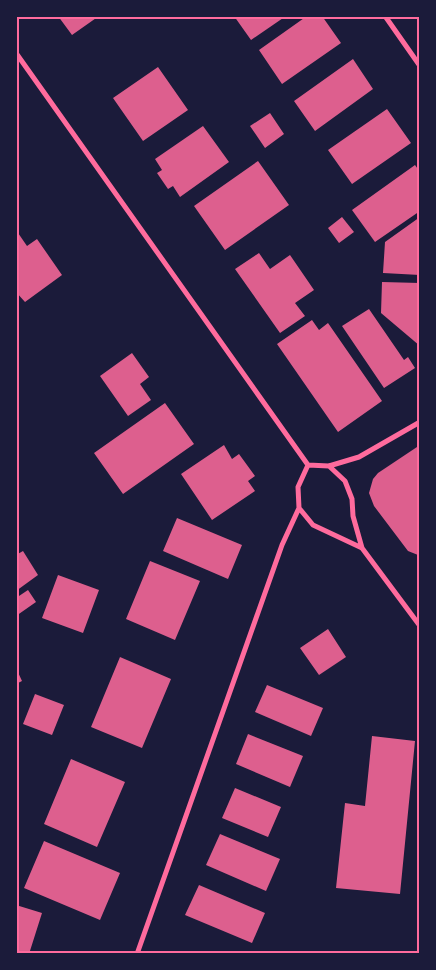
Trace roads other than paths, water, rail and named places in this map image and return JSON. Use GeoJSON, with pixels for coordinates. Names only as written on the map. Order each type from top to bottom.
{"type":"FeatureCollection","features":[{"type":"Feature","properties":{"kind":"street"},"geometry":{"type":"LineString","coordinates":[[385,16],[420,66]]}},
{"type":"Feature","properties":{"kind":"street"},"geometry":{"type":"LineString","coordinates":[[16,53],[308,465]]}},
{"type":"Feature","properties":{"kind":"street"},"geometry":{"type":"LineString","coordinates":[[308,465],[329,466],[359,457],[420,422]]}},
{"type":"Feature","properties":{"kind":"street"},"geometry":{"type":"LineString","coordinates":[[137,954],[282,545],[299,508],[298,487],[308,465]]}},
{"type":"Feature","properties":{"kind":"street"},"geometry":{"type":"LineString","coordinates":[[329,466],[345,481],[362,548],[420,626]]}},
{"type":"Feature","properties":{"kind":"street"},"geometry":{"type":"LineString","coordinates":[[299,508],[314,525],[362,548]]}}]}
